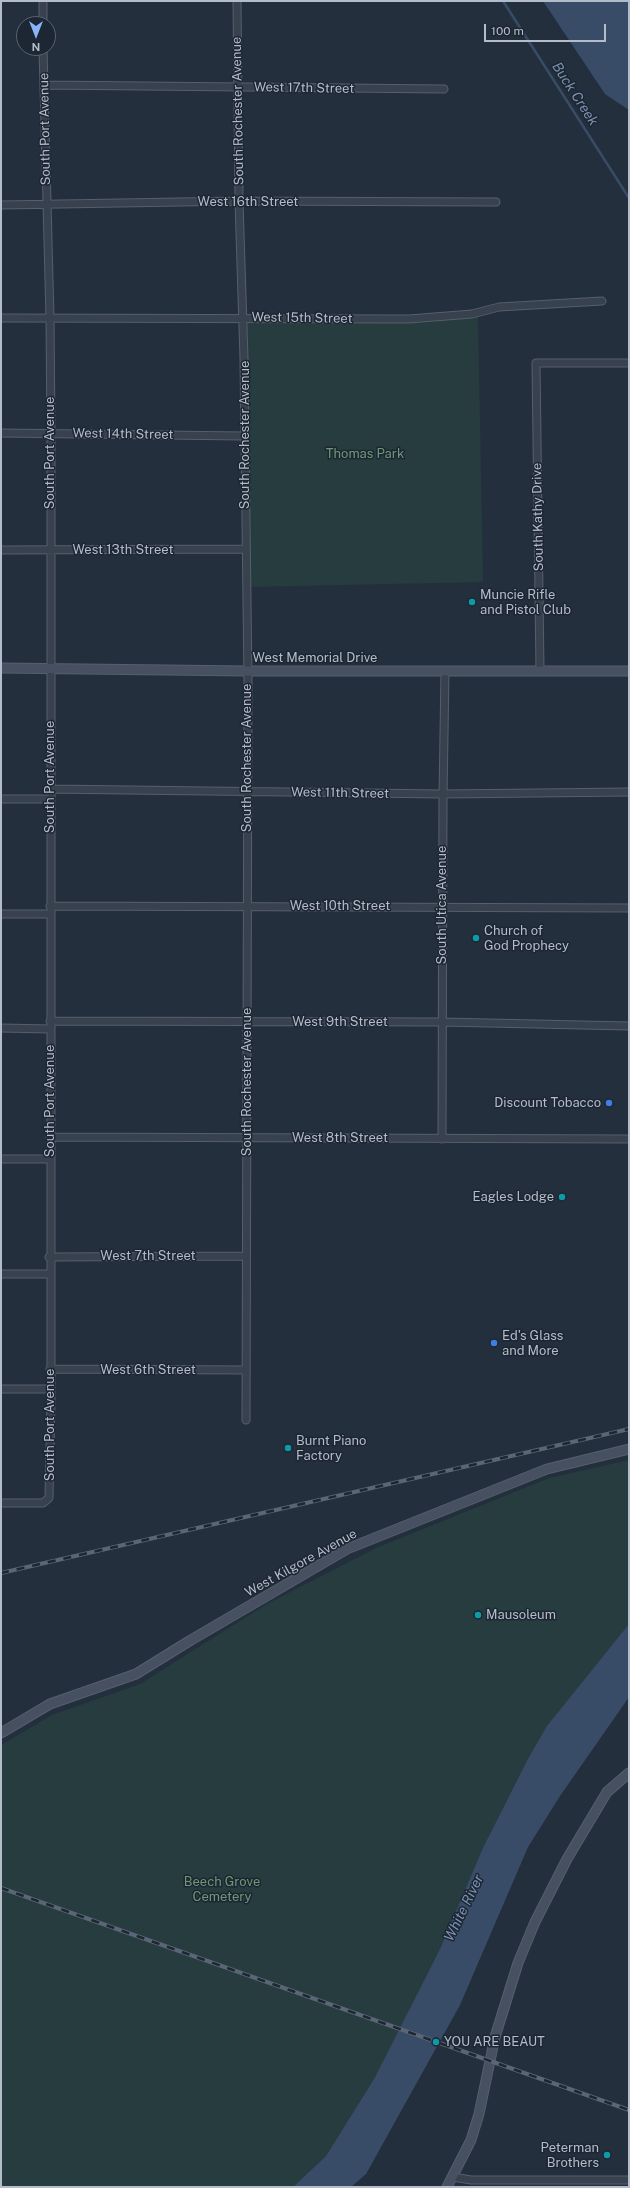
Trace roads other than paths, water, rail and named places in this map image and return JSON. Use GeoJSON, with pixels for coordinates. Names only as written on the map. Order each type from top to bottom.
{"type":"FeatureCollection","features":[{"type":"Feature","properties":{"kind":"main road","name":"West Memorial Drive"},"geometry":{"type":"LineString","coordinates":[[1,668],[248,671],[629,671]]}},
{"type":"Feature","properties":{"kind":"main road","name":"West Kilgore Avenue"},"geometry":{"type":"LineString","coordinates":[[1,1733],[50,1704],[136,1674],[191,1640],[347,1549],[547,1469],[629,1449]]}},
{"type":"Feature","properties":{"kind":"main road"},"geometry":{"type":"LineString","coordinates":[[447,2187],[471,2140],[479,2114],[495,2037],[516,1970],[535,1922],[567,1859],[607,1792],[629,1773]]}},
{"type":"Feature","properties":{"kind":"street"},"geometry":{"type":"LineString","coordinates":[[43,1],[43,16]]}},
{"type":"Feature","properties":{"kind":"street","name":"South Rochester Avenue"},"geometry":{"type":"LineString","coordinates":[[237,1],[248,671],[246,1420]]}},
{"type":"Feature","properties":{"kind":"street","name":"South Port Avenue"},"geometry":{"type":"LineString","coordinates":[[1,1503],[43,1503],[49,1498],[51,434],[44,56]]}},
{"type":"Feature","properties":{"kind":"street","name":"West 17th Street"},"geometry":{"type":"LineString","coordinates":[[44,85],[444,89]]}},
{"type":"Feature","properties":{"kind":"street","name":"West 16th Street"},"geometry":{"type":"LineString","coordinates":[[1,205],[240,201],[496,202]]}},
{"type":"Feature","properties":{"kind":"street","name":"West 15th Street"},"geometry":{"type":"LineString","coordinates":[[1,318],[409,319],[472,314],[499,307],[602,301]]}},
{"type":"Feature","properties":{"kind":"street","name":"South Kathy Drive"},"geometry":{"type":"LineString","coordinates":[[540,671],[536,363],[629,363]]}},
{"type":"Feature","properties":{"kind":"street","name":"West 14th Street"},"geometry":{"type":"LineString","coordinates":[[1,433],[244,436]]}},
{"type":"Feature","properties":{"kind":"street","name":"West 13th Street"},"geometry":{"type":"LineString","coordinates":[[1,550],[245,549]]}},
{"type":"Feature","properties":{"kind":"street","name":"South Utica Avenue"},"geometry":{"type":"LineString","coordinates":[[442,1139],[443,794],[445,671]]}},
{"type":"Feature","properties":{"kind":"street","name":"West 11th Street"},"geometry":{"type":"LineString","coordinates":[[50,789],[247,793],[443,794],[629,792]]}},
{"type":"Feature","properties":{"kind":"street"},"geometry":{"type":"LineString","coordinates":[[1,799],[50,799]]}},
{"type":"Feature","properties":{"kind":"street","name":"West 10th Street"},"geometry":{"type":"LineString","coordinates":[[50,906],[629,908]]}},
{"type":"Feature","properties":{"kind":"street"},"geometry":{"type":"LineString","coordinates":[[1,914],[50,914]]}},
{"type":"Feature","properties":{"kind":"street","name":"West 9th Street"},"geometry":{"type":"LineString","coordinates":[[50,1021],[442,1022],[629,1026]]}},
{"type":"Feature","properties":{"kind":"street"},"geometry":{"type":"LineString","coordinates":[[1,1028],[50,1028]]}},
{"type":"Feature","properties":{"kind":"street","name":"West 8th Street"},"geometry":{"type":"LineString","coordinates":[[50,1138],[629,1140]]}},
{"type":"Feature","properties":{"kind":"street"},"geometry":{"type":"LineString","coordinates":[[1,1159],[50,1159]]}},
{"type":"Feature","properties":{"kind":"street","name":"West 7th Street"},"geometry":{"type":"LineString","coordinates":[[50,1257],[246,1256]]}},
{"type":"Feature","properties":{"kind":"street"},"geometry":{"type":"LineString","coordinates":[[1,1274],[50,1274]]}},
{"type":"Feature","properties":{"kind":"street","name":"West 6th Street"},"geometry":{"type":"LineString","coordinates":[[50,1369],[246,1370]]}},
{"type":"Feature","properties":{"kind":"street"},"geometry":{"type":"LineString","coordinates":[[1,1389],[50,1389]]}},
{"type":"Feature","properties":{"kind":"street"},"geometry":{"type":"LineString","coordinates":[[453,2176],[471,2180],[554,2183],[629,2180]]}},
{"type":"Feature","properties":{"kind":"water"},"geometry":{"type":"Polygon","coordinates":[[[543,1],[629,1],[629,110],[605,94],[543,1]]]}},
{"type":"Feature","properties":{"kind":"water","name":"White River"},"geometry":{"type":"Polygon","coordinates":[[[629,1624],[629,1697],[560,1796],[528,1847],[460,2005],[366,2174],[351,2187],[293,2187],[326,2156],[374,2079],[440,1949],[483,1848],[528,1759],[547,1726],[629,1624]]]}},
{"type":"Feature","properties":{"kind":"waterway","name":"Buck Creek"},"geometry":{"type":"LineString","coordinates":[[503,1],[629,198]]}},
{"type":"Feature","properties":{"kind":"railway"},"geometry":{"type":"LineString","coordinates":[[1,1573],[629,1429]]}},
{"type":"Feature","properties":{"kind":"railway"},"geometry":{"type":"LineString","coordinates":[[1,1888],[629,2110]]}},
{"type":"Feature","properties":{"kind":"place","name":"Muncie Rifle and Pistol Club"},"geometry":{"type":"Point","coordinates":[472,602]}},
{"type":"Feature","properties":{"kind":"place","name":"Church of God Prophecy"},"geometry":{"type":"Point","coordinates":[476,938]}},
{"type":"Feature","properties":{"kind":"place","name":"Discount Tobacco"},"geometry":{"type":"Point","coordinates":[609,1103]}},
{"type":"Feature","properties":{"kind":"place","name":"Eagles Lodge"},"geometry":{"type":"Point","coordinates":[562,1197]}},
{"type":"Feature","properties":{"kind":"place","name":"Ed's Glass and More"},"geometry":{"type":"Point","coordinates":[494,1343]}},
{"type":"Feature","properties":{"kind":"place","name":"Burnt Piano Factory"},"geometry":{"type":"Point","coordinates":[288,1448]}},
{"type":"Feature","properties":{"kind":"place","name":"Mausoleum"},"geometry":{"type":"Point","coordinates":[478,1615]}},
{"type":"Feature","properties":{"kind":"place","name":"YOU ARE BEAUT"},"geometry":{"type":"Point","coordinates":[436,2042]}},
{"type":"Feature","properties":{"kind":"place","name":"Peterman Brothers"},"geometry":{"type":"Point","coordinates":[607,2155]}},
{"type":"Feature","properties":{"kind":"park label","name":"Thomas Park"},"geometry":{"type":"Point","coordinates":[365,454]}},
{"type":"Feature","properties":{"kind":"park label","name":"Beech Grove Cemetery"},"geometry":{"type":"Point","coordinates":[222,1890]}}]}
